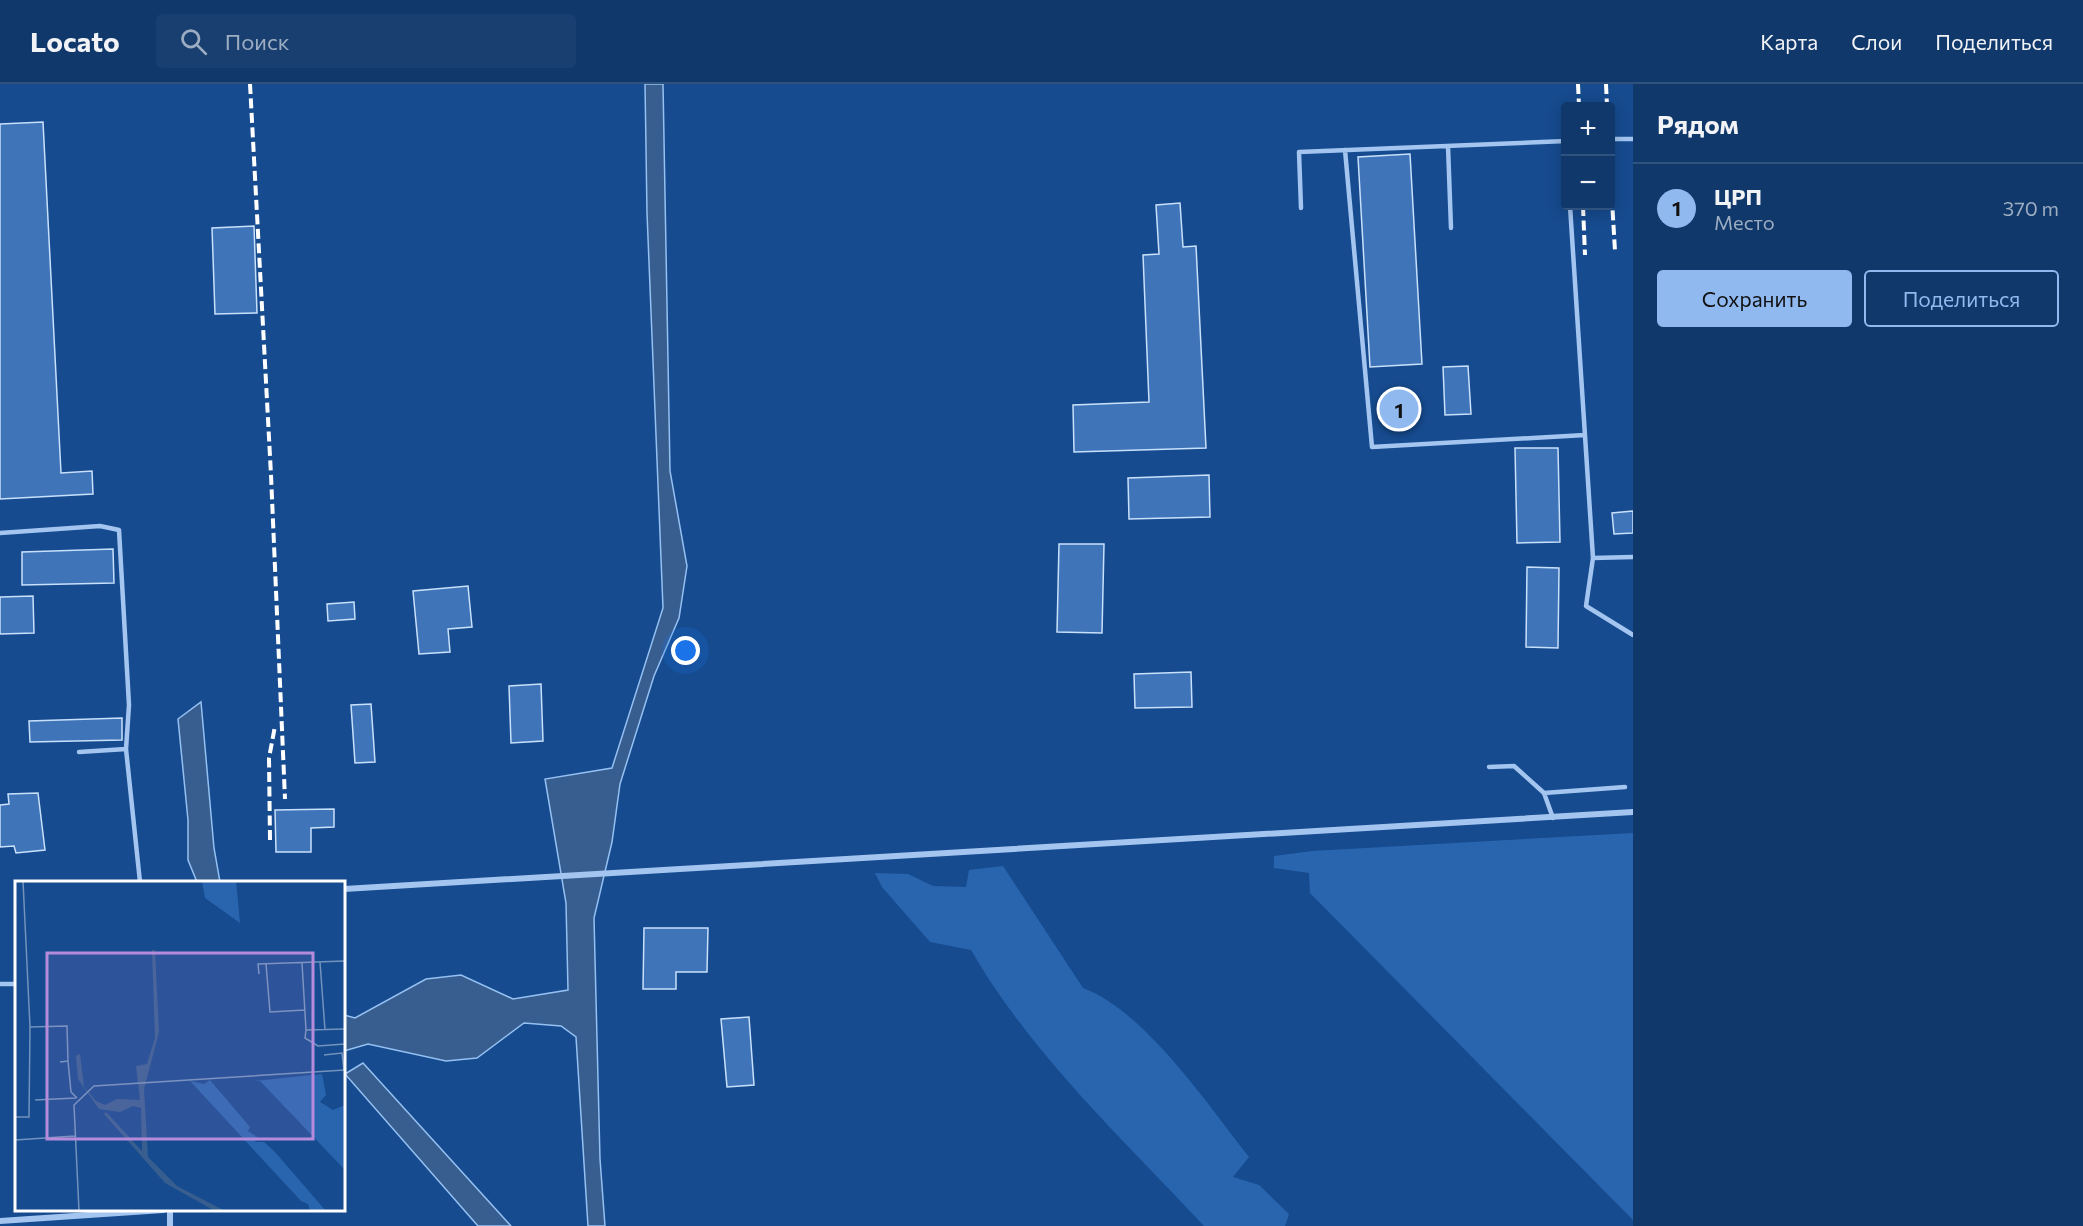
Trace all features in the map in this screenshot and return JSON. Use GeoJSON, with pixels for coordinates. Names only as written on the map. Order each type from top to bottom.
{"type":"FeatureCollection","features":[{"type":"Feature","properties":{"kind":"street"},"geometry":{"type":"LineString","coordinates":[[345,889],[1633,813]]}},
{"type":"Feature","properties":{"kind":"street"},"geometry":{"type":"LineString","coordinates":[[0,1221],[136,1211]]}},
{"type":"Feature","properties":{"kind":"lane"},"geometry":{"type":"LineString","coordinates":[[1615,139],[1633,139]]}},
{"type":"Feature","properties":{"kind":"lane"},"geometry":{"type":"LineString","coordinates":[[1301,208],[1299,152],[1561,141]]}},
{"type":"Feature","properties":{"kind":"lane"},"geometry":{"type":"LineString","coordinates":[[1448,146],[1451,228]]}},
{"type":"Feature","properties":{"kind":"lane"},"geometry":{"type":"LineString","coordinates":[[1345,150],[1372,447],[1585,435]]}},
{"type":"Feature","properties":{"kind":"lane"},"geometry":{"type":"LineString","coordinates":[[1570,210],[1593,558],[1586,606],[1633,635]]}},
{"type":"Feature","properties":{"kind":"lane"},"geometry":{"type":"LineString","coordinates":[[0,533],[100,526],[119,530],[129,705],[126,749],[140,881]]}},
{"type":"Feature","properties":{"kind":"lane"},"geometry":{"type":"LineString","coordinates":[[1593,558],[1633,557]]}},
{"type":"Feature","properties":{"kind":"lane"},"geometry":{"type":"LineString","coordinates":[[79,752],[126,749]]}},
{"type":"Feature","properties":{"kind":"lane"},"geometry":{"type":"LineString","coordinates":[[1489,767],[1514,766],[1544,793],[1553,819]]}},
{"type":"Feature","properties":{"kind":"lane"},"geometry":{"type":"LineString","coordinates":[[1544,793],[1625,787]]}},
{"type":"Feature","properties":{"kind":"shaded area"},"geometry":{"type":"Polygon","coordinates":[[[645,84],[663,84],[670,471],[687,566],[679,618],[654,676],[620,784],[612,842],[594,918],[600,1159],[605,1226],[588,1226],[576,1037],[561,1026],[524,1023],[477,1058],[446,1061],[368,1044],[345,1051],[345,1015],[355,1018],[426,979],[461,975],[513,999],[568,990],[566,903],[545,779],[612,768],[663,608],[647,213],[645,84]]]}},
{"type":"Feature","properties":{"kind":"shaded area"},"geometry":{"type":"Polygon","coordinates":[[[201,702],[214,848],[220,881],[197,881],[188,860],[188,820],[178,719],[201,702]]]}},
{"type":"Feature","properties":{"kind":"shaded area"},"geometry":{"type":"Polygon","coordinates":[[[1633,833],[1633,1220],[1310,893],[1309,873],[1274,868],[1274,856],[1312,851],[1633,833]]]}},
{"type":"Feature","properties":{"kind":"shaded area"},"geometry":{"type":"Polygon","coordinates":[[[1003,866],[1083,988],[1106,1000],[1129,1017],[1152,1038],[1195,1087],[1249,1157],[1233,1177],[1259,1185],[1289,1214],[1285,1226],[1204,1226],[1049,1060],[1021,1025],[971,950],[930,942],[882,887],[875,873],[908,874],[933,886],[966,887],[969,870],[1003,866]]]}},
{"type":"Feature","properties":{"kind":"shaded area"},"geometry":{"type":"Polygon","coordinates":[[[363,1063],[511,1226],[478,1226],[345,1074],[363,1063]]]}},
{"type":"Feature","properties":{"kind":"building"},"geometry":{"type":"Polygon","coordinates":[[[43,122],[61,473],[92,471],[93,494],[0,499],[0,124],[43,122]]]}},
{"type":"Feature","properties":{"kind":"building"},"geometry":{"type":"Polygon","coordinates":[[[1410,154],[1422,364],[1370,367],[1358,157],[1410,154]]]}},
{"type":"Feature","properties":{"kind":"building"},"geometry":{"type":"Polygon","coordinates":[[[1180,203],[1183,247],[1196,246],[1206,448],[1074,452],[1073,405],[1149,402],[1143,255],[1159,254],[1156,205],[1180,203]]]}},
{"type":"Feature","properties":{"kind":"building"},"geometry":{"type":"Polygon","coordinates":[[[254,226],[257,313],[215,314],[212,228],[254,226]]]}},
{"type":"Feature","properties":{"kind":"building"},"geometry":{"type":"Polygon","coordinates":[[[1468,366],[1471,414],[1445,415],[1443,367],[1468,366]]]}},
{"type":"Feature","properties":{"kind":"building"},"geometry":{"type":"Polygon","coordinates":[[[1416,397],[1418,418],[1383,421],[1381,400],[1416,397]]]}},
{"type":"Feature","properties":{"kind":"building"},"geometry":{"type":"Polygon","coordinates":[[[1515,448],[1558,448],[1560,542],[1517,543],[1515,448]]]}},
{"type":"Feature","properties":{"kind":"building"},"geometry":{"type":"Polygon","coordinates":[[[1209,475],[1210,517],[1129,519],[1128,478],[1209,475]]]}},
{"type":"Feature","properties":{"kind":"building"},"geometry":{"type":"Polygon","coordinates":[[[1633,511],[1633,533],[1614,534],[1612,513],[1633,511]]]}},
{"type":"Feature","properties":{"kind":"building"},"geometry":{"type":"Polygon","coordinates":[[[1059,544],[1104,544],[1102,633],[1057,632],[1059,544]]]}},
{"type":"Feature","properties":{"kind":"building"},"geometry":{"type":"Polygon","coordinates":[[[113,549],[114,583],[22,585],[22,552],[113,549]]]}},
{"type":"Feature","properties":{"kind":"building"},"geometry":{"type":"Polygon","coordinates":[[[1527,567],[1559,568],[1558,648],[1526,647],[1527,567]]]}},
{"type":"Feature","properties":{"kind":"building"},"geometry":{"type":"Polygon","coordinates":[[[468,586],[472,627],[448,629],[450,652],[419,654],[413,591],[468,586]]]}},
{"type":"Feature","properties":{"kind":"building"},"geometry":{"type":"Polygon","coordinates":[[[33,596],[34,633],[0,634],[0,597],[33,596]]]}},
{"type":"Feature","properties":{"kind":"building"},"geometry":{"type":"Polygon","coordinates":[[[354,602],[355,619],[328,621],[327,604],[354,602]]]}},
{"type":"Feature","properties":{"kind":"building"},"geometry":{"type":"Polygon","coordinates":[[[1191,672],[1192,707],[1135,708],[1134,674],[1191,672]]]}},
{"type":"Feature","properties":{"kind":"building"},"geometry":{"type":"Polygon","coordinates":[[[541,684],[543,741],[511,743],[509,686],[541,684]]]}},
{"type":"Feature","properties":{"kind":"building"},"geometry":{"type":"Polygon","coordinates":[[[371,704],[375,762],[355,763],[351,705],[371,704]]]}},
{"type":"Feature","properties":{"kind":"building"},"geometry":{"type":"Polygon","coordinates":[[[122,718],[122,740],[30,742],[29,721],[122,718]]]}},
{"type":"Feature","properties":{"kind":"building"},"geometry":{"type":"Polygon","coordinates":[[[38,793],[45,850],[16,853],[14,846],[0,847],[0,805],[9,804],[8,794],[38,793]]]}},
{"type":"Feature","properties":{"kind":"building"},"geometry":{"type":"Polygon","coordinates":[[[334,809],[334,827],[311,828],[311,852],[276,852],[275,810],[334,809]]]}},
{"type":"Feature","properties":{"kind":"building"},"geometry":{"type":"Polygon","coordinates":[[[644,928],[708,928],[707,972],[676,972],[676,989],[643,989],[644,928]]]}},
{"type":"Feature","properties":{"kind":"building"},"geometry":{"type":"Polygon","coordinates":[[[749,1017],[754,1085],[727,1087],[721,1019],[749,1017]]]}},
{"type":"Feature","properties":{"kind":"railway"},"geometry":{"type":"LineString","coordinates":[[250,84],[271,475],[285,799]]}},
{"type":"Feature","properties":{"kind":"railway"},"geometry":{"type":"LineString","coordinates":[[1578,84],[1579,102]]}},
{"type":"Feature","properties":{"kind":"railway"},"geometry":{"type":"LineString","coordinates":[[1606,84],[1607,102]]}},
{"type":"Feature","properties":{"kind":"railway"},"geometry":{"type":"LineString","coordinates":[[1583,210],[1585,255]]}},
{"type":"Feature","properties":{"kind":"railway"},"geometry":{"type":"LineString","coordinates":[[1613,210],[1615,251]]}},
{"type":"Feature","properties":{"kind":"railway"},"geometry":{"type":"LineString","coordinates":[[270,840],[269,758],[275,726]]}},
{"type":"Feature","properties":{"kind":"place","name":"ЦРП"},"geometry":{"type":"Point","coordinates":[1399,409]}}]}
